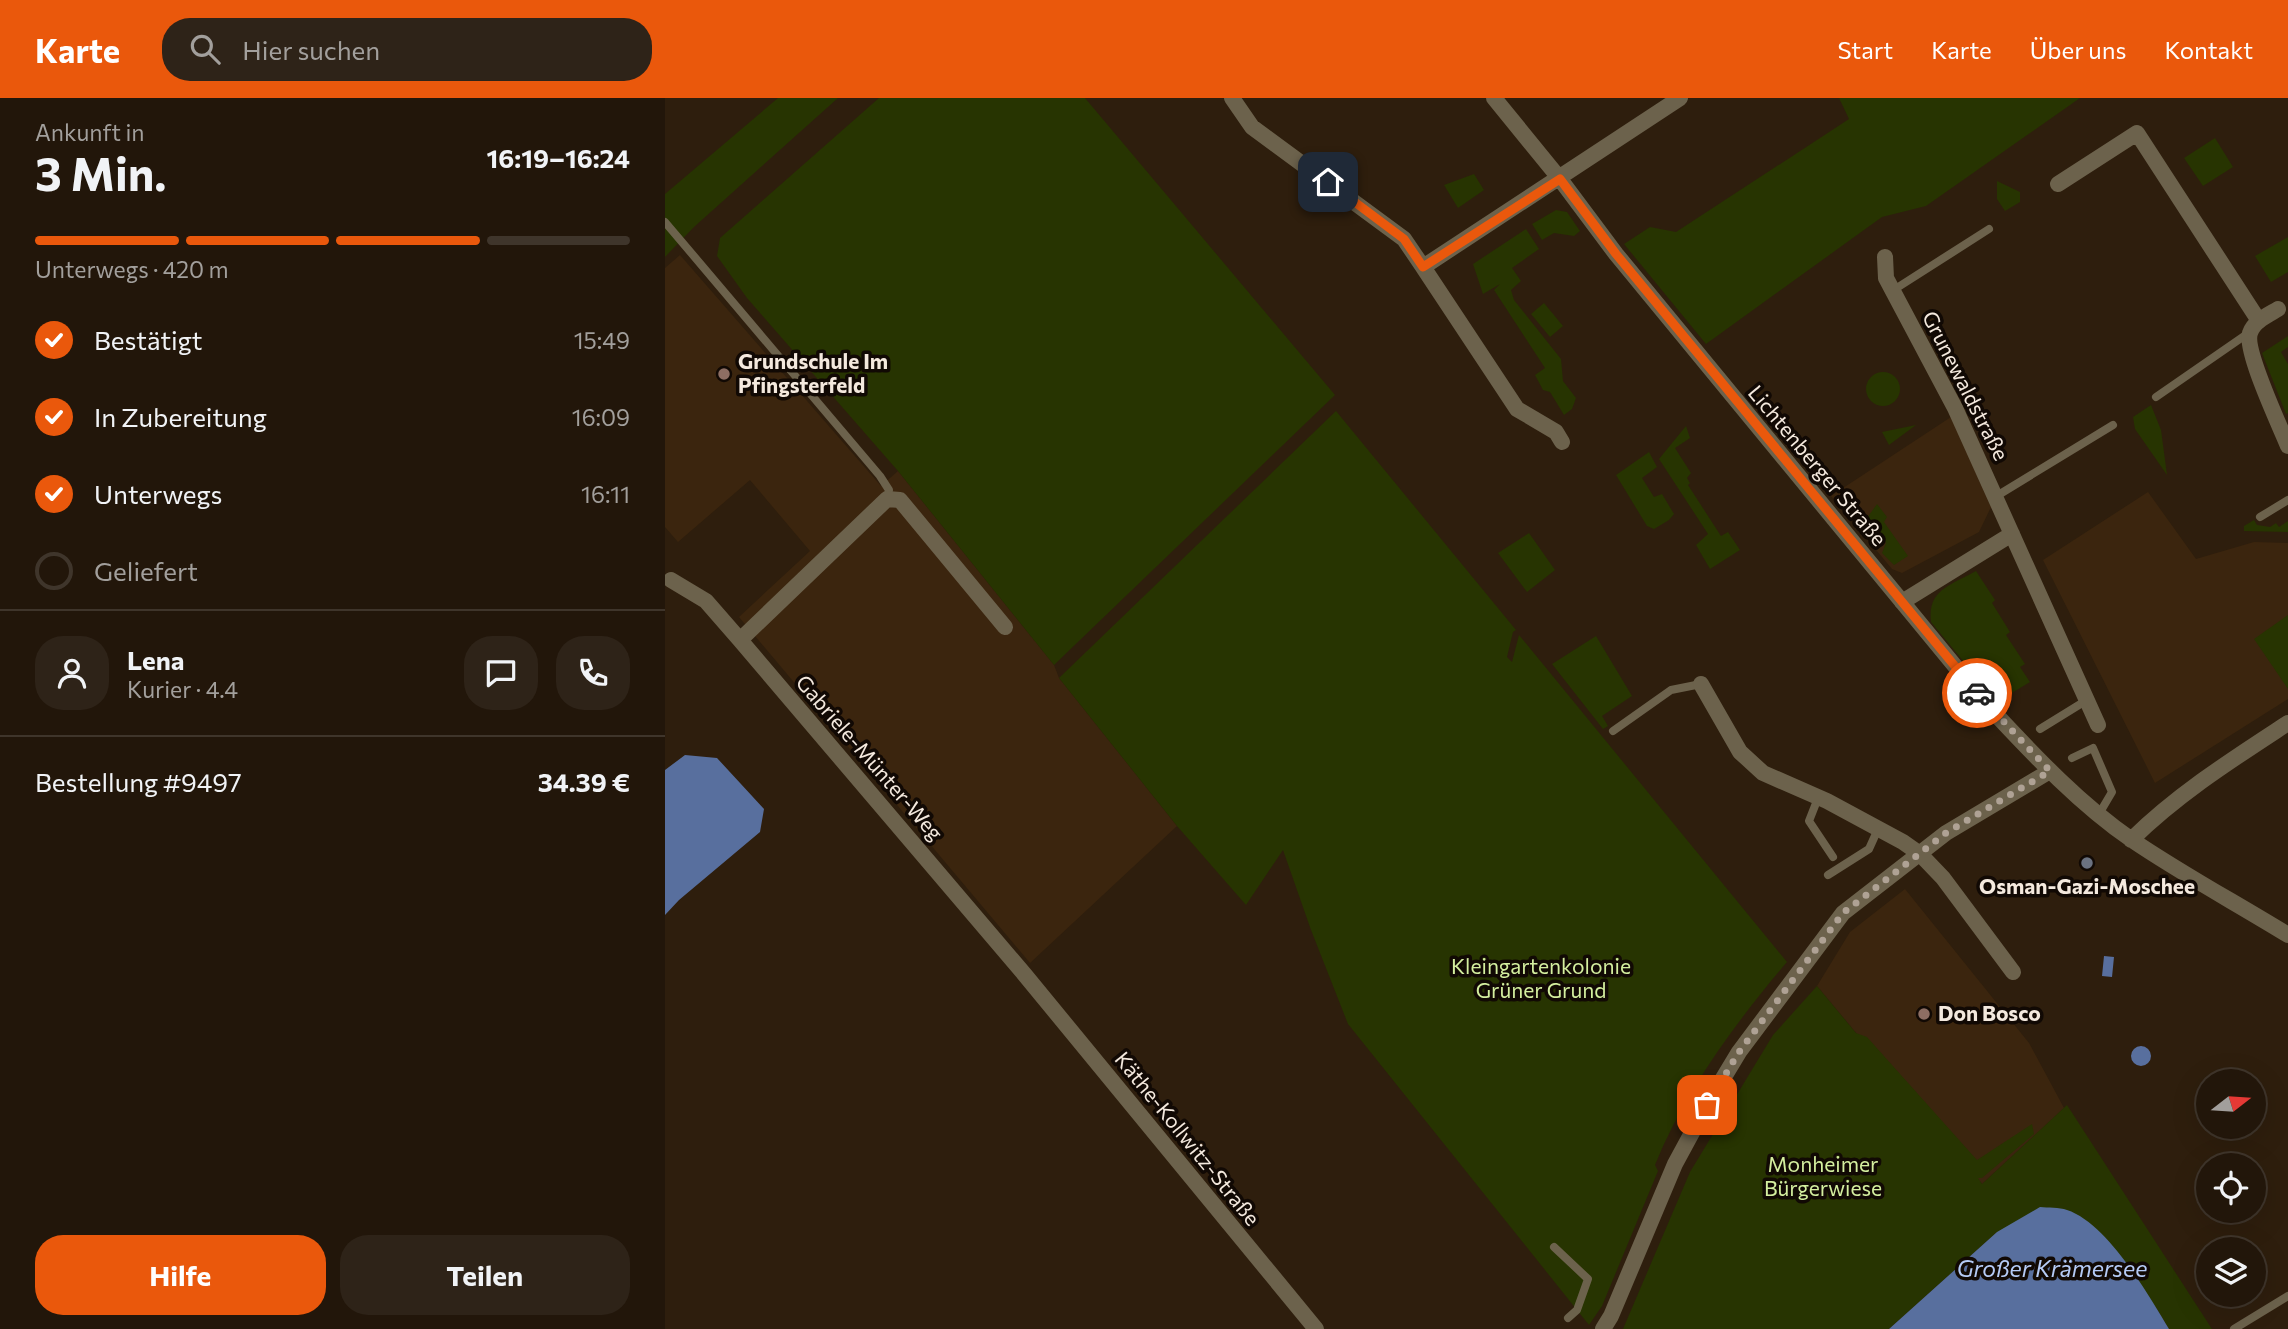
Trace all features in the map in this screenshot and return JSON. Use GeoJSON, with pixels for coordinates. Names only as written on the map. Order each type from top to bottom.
{"type":"FeatureCollection","features":[{"type":"Feature","properties":{"kind":"street"},"geometry":{"type":"LineString","coordinates":[[1232,98],[1252,127],[1404,239],[1517,409],[1556,432],[1562,442]]}},
{"type":"Feature","properties":{"kind":"street","name":"Lichtenberger Straße"},"geometry":{"type":"LineString","coordinates":[[1494,98],[1616,254],[1987,705],[2050,771],[2131,840],[2288,935]]}},
{"type":"Feature","properties":{"kind":"street"},"geometry":{"type":"LineString","coordinates":[[1423,267],[1680,98]]}},
{"type":"Feature","properties":{"kind":"street"},"geometry":{"type":"LineString","coordinates":[[2058,184],[2137,133],[2255,326]]}},
{"type":"Feature","properties":{"kind":"street","name":"Grunewaldstraße"},"geometry":{"type":"LineString","coordinates":[[1885,257],[1886,278],[1955,408],[2098,725]]}},
{"type":"Feature","properties":{"kind":"street"},"geometry":{"type":"LineString","coordinates":[[2278,309],[2255,326],[2248,342],[2288,446]]}},
{"type":"Feature","properties":{"kind":"street"},"geometry":{"type":"LineString","coordinates":[[740,640],[887,499],[900,500],[1006,627]]}},
{"type":"Feature","properties":{"kind":"street"},"geometry":{"type":"LineString","coordinates":[[1902,602],[2012,534]]}},
{"type":"Feature","properties":{"kind":"street","name":"Gabriele-Münter-Weg"},"geometry":{"type":"LineString","coordinates":[[671,580],[705,601],[740,640],[1025,975]]}},
{"type":"Feature","properties":{"kind":"street"},"geometry":{"type":"LineString","coordinates":[[1701,684],[1740,751],[1763,773],[1818,797],[1920,854],[1943,878],[2013,972]]}},
{"type":"Feature","properties":{"kind":"street"},"geometry":{"type":"LineString","coordinates":[[2131,840],[2191,787],[2288,723]]}},
{"type":"Feature","properties":{"kind":"street"},"geometry":{"type":"LineString","coordinates":[[1603,1329],[1611,1316],[1675,1164],[1739,1052],[1843,913],[1946,833],[2050,771]]}},
{"type":"Feature","properties":{"kind":"street","name":"Käthe-Kollwitz-Straße"},"geometry":{"type":"LineString","coordinates":[[1025,975],[1316,1329]]}},
{"type":"Feature","properties":{"kind":"lane"},"geometry":{"type":"LineString","coordinates":[[665,222],[880,476],[889,490],[887,499]]}},
{"type":"Feature","properties":{"kind":"lane"},"geometry":{"type":"LineString","coordinates":[[1892,291],[1989,229]]}},
{"type":"Feature","properties":{"kind":"lane"},"geometry":{"type":"LineString","coordinates":[[2156,397],[2255,326]]}},
{"type":"Feature","properties":{"kind":"lane"},"geometry":{"type":"LineString","coordinates":[[1996,497],[2113,425]]}},
{"type":"Feature","properties":{"kind":"lane"},"geometry":{"type":"LineString","coordinates":[[2260,517],[2288,500]]}},
{"type":"Feature","properties":{"kind":"lane"},"geometry":{"type":"LineString","coordinates":[[1613,732],[1671,690],[1701,684]]}},
{"type":"Feature","properties":{"kind":"lane"},"geometry":{"type":"LineString","coordinates":[[2040,729],[2087,700]]}},
{"type":"Feature","properties":{"kind":"lane"},"geometry":{"type":"LineString","coordinates":[[2072,758],[2093,748],[2112,792],[2099,814]]}},
{"type":"Feature","properties":{"kind":"lane"},"geometry":{"type":"LineString","coordinates":[[1818,797],[1809,821],[1833,857]]}},
{"type":"Feature","properties":{"kind":"lane"},"geometry":{"type":"LineString","coordinates":[[1828,876],[1869,849],[1878,829]]}},
{"type":"Feature","properties":{"kind":"lane"},"geometry":{"type":"LineString","coordinates":[[1554,1247],[1588,1279],[1577,1310],[1567,1318]]}},
{"type":"Feature","properties":{"kind":"lane"},"geometry":{"type":"LineString","coordinates":[[2234,1329],[2288,1296]]}},
{"type":"Feature","properties":{"kind":"shaded area"},"geometry":{"type":"Polygon","coordinates":[[[680,255],[881,486],[898,471],[1054,665],[1059,678],[1177,826],[1030,963],[739,617],[810,551],[750,480],[678,542],[665,527],[665,268],[680,255]]]}},
{"type":"Feature","properties":{"kind":"shaded area"},"geometry":{"type":"Polygon","coordinates":[[[1951,417],[1991,507],[1979,532],[1902,573],[1892,569],[1831,496],[1951,417]]]}},
{"type":"Feature","properties":{"kind":"shaded area"},"geometry":{"type":"Polygon","coordinates":[[[2148,492],[2196,559],[2254,542],[2288,543],[2288,699],[2155,783],[2043,560],[2148,492]]]}},
{"type":"Feature","properties":{"kind":"shaded area","name":"Don Bosco"},"geometry":{"type":"Polygon","coordinates":[[[1905,889],[2029,1043],[2064,1108],[1982,1184],[1817,986],[1850,932],[1905,889]]]}},
{"type":"Feature","properties":{"kind":"green space"},"geometry":{"type":"Polygon","coordinates":[[[778,98],[838,98],[694,227],[665,257],[665,194],[778,98]]]}},
{"type":"Feature","properties":{"kind":"green space"},"geometry":{"type":"Polygon","coordinates":[[[879,98],[1085,98],[1335,395],[1054,665],[898,471],[747,298],[717,256],[720,238],[879,98]]]}},
{"type":"Feature","properties":{"kind":"green space"},"geometry":{"type":"Polygon","coordinates":[[[1839,98],[2080,98],[1926,206],[1882,217],[1706,344],[1624,244],[1650,227],[1676,232],[1849,119],[1839,98]]]}},
{"type":"Feature","properties":{"kind":"green space"},"geometry":{"type":"Polygon","coordinates":[[[2215,138],[2233,167],[2203,186],[2184,158],[2215,138]]]}},
{"type":"Feature","properties":{"kind":"green space"},"geometry":{"type":"Polygon","coordinates":[[[1474,174],[1484,190],[1458,208],[1444,185],[1474,174]]]}},
{"type":"Feature","properties":{"kind":"green space"},"geometry":{"type":"Polygon","coordinates":[[[1997,181],[2020,192],[2020,202],[2005,211],[1997,199],[1997,181]]]}},
{"type":"Feature","properties":{"kind":"green space"},"geometry":{"type":"Polygon","coordinates":[[[1556,210],[1567,212],[1580,231],[1574,236],[1554,233],[1542,240],[1532,224],[1556,210]]]}},
{"type":"Feature","properties":{"kind":"green space"},"geometry":{"type":"Polygon","coordinates":[[[1526,229],[1539,249],[1512,268],[1521,281],[1511,290],[1514,300],[1561,359],[1563,381],[1576,398],[1572,409],[1564,415],[1550,392],[1543,390],[1535,375],[1545,368],[1494,290],[1500,284],[1483,294],[1473,264],[1526,229]]]}},
{"type":"Feature","properties":{"kind":"green space"},"geometry":{"type":"Polygon","coordinates":[[[2288,237],[2288,272],[2271,282],[2255,256],[2288,237]]]}},
{"type":"Feature","properties":{"kind":"green space"},"geometry":{"type":"Polygon","coordinates":[[[1544,303],[1563,326],[1550,337],[1531,314],[1544,303]]]}},
{"type":"Feature","properties":{"kind":"green space"},"geometry":{"type":"Polygon","coordinates":[[[2288,336],[2288,347],[2281,352],[2288,364],[2286,414],[2262,353],[2288,336]]]}},
{"type":"Feature","properties":{"kind":"green space"},"geometry":{"type":"Polygon","coordinates":[[[1883,372],[1895,377],[1900,389],[1895,401],[1883,406],[1871,401],[1866,389],[1871,377],[1883,372]]]}},
{"type":"Feature","properties":{"kind":"green space"},"geometry":{"type":"Polygon","coordinates":[[[2151,405],[2161,430],[2167,475],[2135,429],[2133,417],[2151,405]]]}},
{"type":"Feature","properties":{"kind":"green space","name":"Kleingartenkolonie Grüner Grund"},"geometry":{"type":"Polygon","coordinates":[[[1336,411],[1516,630],[1513,632],[1507,657],[1512,662],[1519,635],[1787,962],[1713,1058],[1681,1110],[1655,1165],[1658,1171],[1602,1306],[1589,1325],[1348,1024],[1283,850],[1246,905],[1177,826],[1059,678],[1336,411]]]}},
{"type":"Feature","properties":{"kind":"green space"},"geometry":{"type":"Polygon","coordinates":[[[1916,425],[1889,445],[1882,432],[1916,425]]]}},
{"type":"Feature","properties":{"kind":"green space"},"geometry":{"type":"Polygon","coordinates":[[[1686,426],[1690,438],[1675,448],[1691,473],[1687,478],[1690,483],[1688,485],[1721,536],[1728,532],[1740,550],[1710,569],[1696,545],[1708,534],[1659,459],[1686,426]]]}},
{"type":"Feature","properties":{"kind":"green space"},"geometry":{"type":"Polygon","coordinates":[[[1649,452],[1657,467],[1642,478],[1654,497],[1662,494],[1674,514],[1654,529],[1647,526],[1616,475],[1649,452]]]}},
{"type":"Feature","properties":{"kind":"green space"},"geometry":{"type":"Polygon","coordinates":[[[1877,504],[1887,517],[1884,522],[1908,556],[1894,565],[1882,553],[1886,543],[1867,518],[1877,504]]]}},
{"type":"Feature","properties":{"kind":"green space"},"geometry":{"type":"Polygon","coordinates":[[[2254,520],[2257,525],[2270,527],[2276,523],[2279,527],[2288,521],[2288,532],[2244,531],[2244,526],[2254,520]]]}},
{"type":"Feature","properties":{"kind":"green space"},"geometry":{"type":"Polygon","coordinates":[[[1529,533],[1555,570],[1527,592],[1498,553],[1529,533]]]}},
{"type":"Feature","properties":{"kind":"green space"},"geometry":{"type":"Polygon","coordinates":[[[1976,571],[1995,600],[1992,603],[2010,632],[2006,635],[2025,664],[2020,667],[2030,682],[1997,702],[1931,622],[1933,602],[1937,595],[1976,571]]]}},
{"type":"Feature","properties":{"kind":"green space"},"geometry":{"type":"Polygon","coordinates":[[[2288,615],[2288,689],[2254,639],[2288,615]]]}},
{"type":"Feature","properties":{"kind":"green space"},"geometry":{"type":"Polygon","coordinates":[[[1596,636],[1632,696],[1602,716],[1608,726],[1603,729],[1552,664],[1596,636]]]}},
{"type":"Feature","properties":{"kind":"green space","name":"Monheimer Bürgerwiese"},"geometry":{"type":"Polygon","coordinates":[[[1817,986],[1856,1033],[1867,1037],[1977,1160],[2032,1124],[2034,1134],[1982,1178],[1978,1178],[1982,1184],[2067,1105],[2212,1329],[2169,1329],[2155,1306],[1997,1232],[1889,1329],[1623,1329],[1690,1172],[1773,1035],[1817,986]]]}},
{"type":"Feature","properties":{"kind":"water"},"geometry":{"type":"Polygon","coordinates":[[[685,755],[717,758],[764,809],[760,832],[665,915],[665,770],[685,755]]]}},
{"type":"Feature","properties":{"kind":"water"},"geometry":{"type":"Polygon","coordinates":[[[2104,956],[2114,957],[2112,977],[2102,976],[2104,956]]]}},
{"type":"Feature","properties":{"kind":"water"},"geometry":{"type":"Polygon","coordinates":[[[2141,1046],[2148,1049],[2151,1056],[2148,1063],[2141,1066],[2134,1063],[2131,1056],[2134,1049],[2141,1046]]]}},
{"type":"Feature","properties":{"kind":"water","name":"Großer Krämersee"},"geometry":{"type":"Polygon","coordinates":[[[2040,1207],[2067,1210],[2082,1217],[2097,1229],[2125,1261],[2169,1329],[1889,1329],[1997,1232],[2040,1207]]]}},
{"type":"Feature","properties":{"kind":"way so far"},"geometry":{"type":"LineString","coordinates":[[1707,1105],[1739,1052],[1843,913],[1946,833],[2050,771],[1977,693]]}},
{"type":"Feature","properties":{"kind":"place","name":"Grundschule Im Pfingsterfeld"},"geometry":{"type":"Point","coordinates":[724,374]}},
{"type":"Feature","properties":{"kind":"place","name":"Osman-Gazi-Moschee"},"geometry":{"type":"Point","coordinates":[2087,863]}},
{"type":"Feature","properties":{"kind":"place","name":"Don Bosco"},"geometry":{"type":"Point","coordinates":[1924,1014]}},
{"type":"Feature","properties":{"kind":"route"},"geometry":{"type":"LineString","coordinates":[[1328,182],[1404,239],[1423,267],[1560,179],[1616,254],[1977,693]]}}]}
